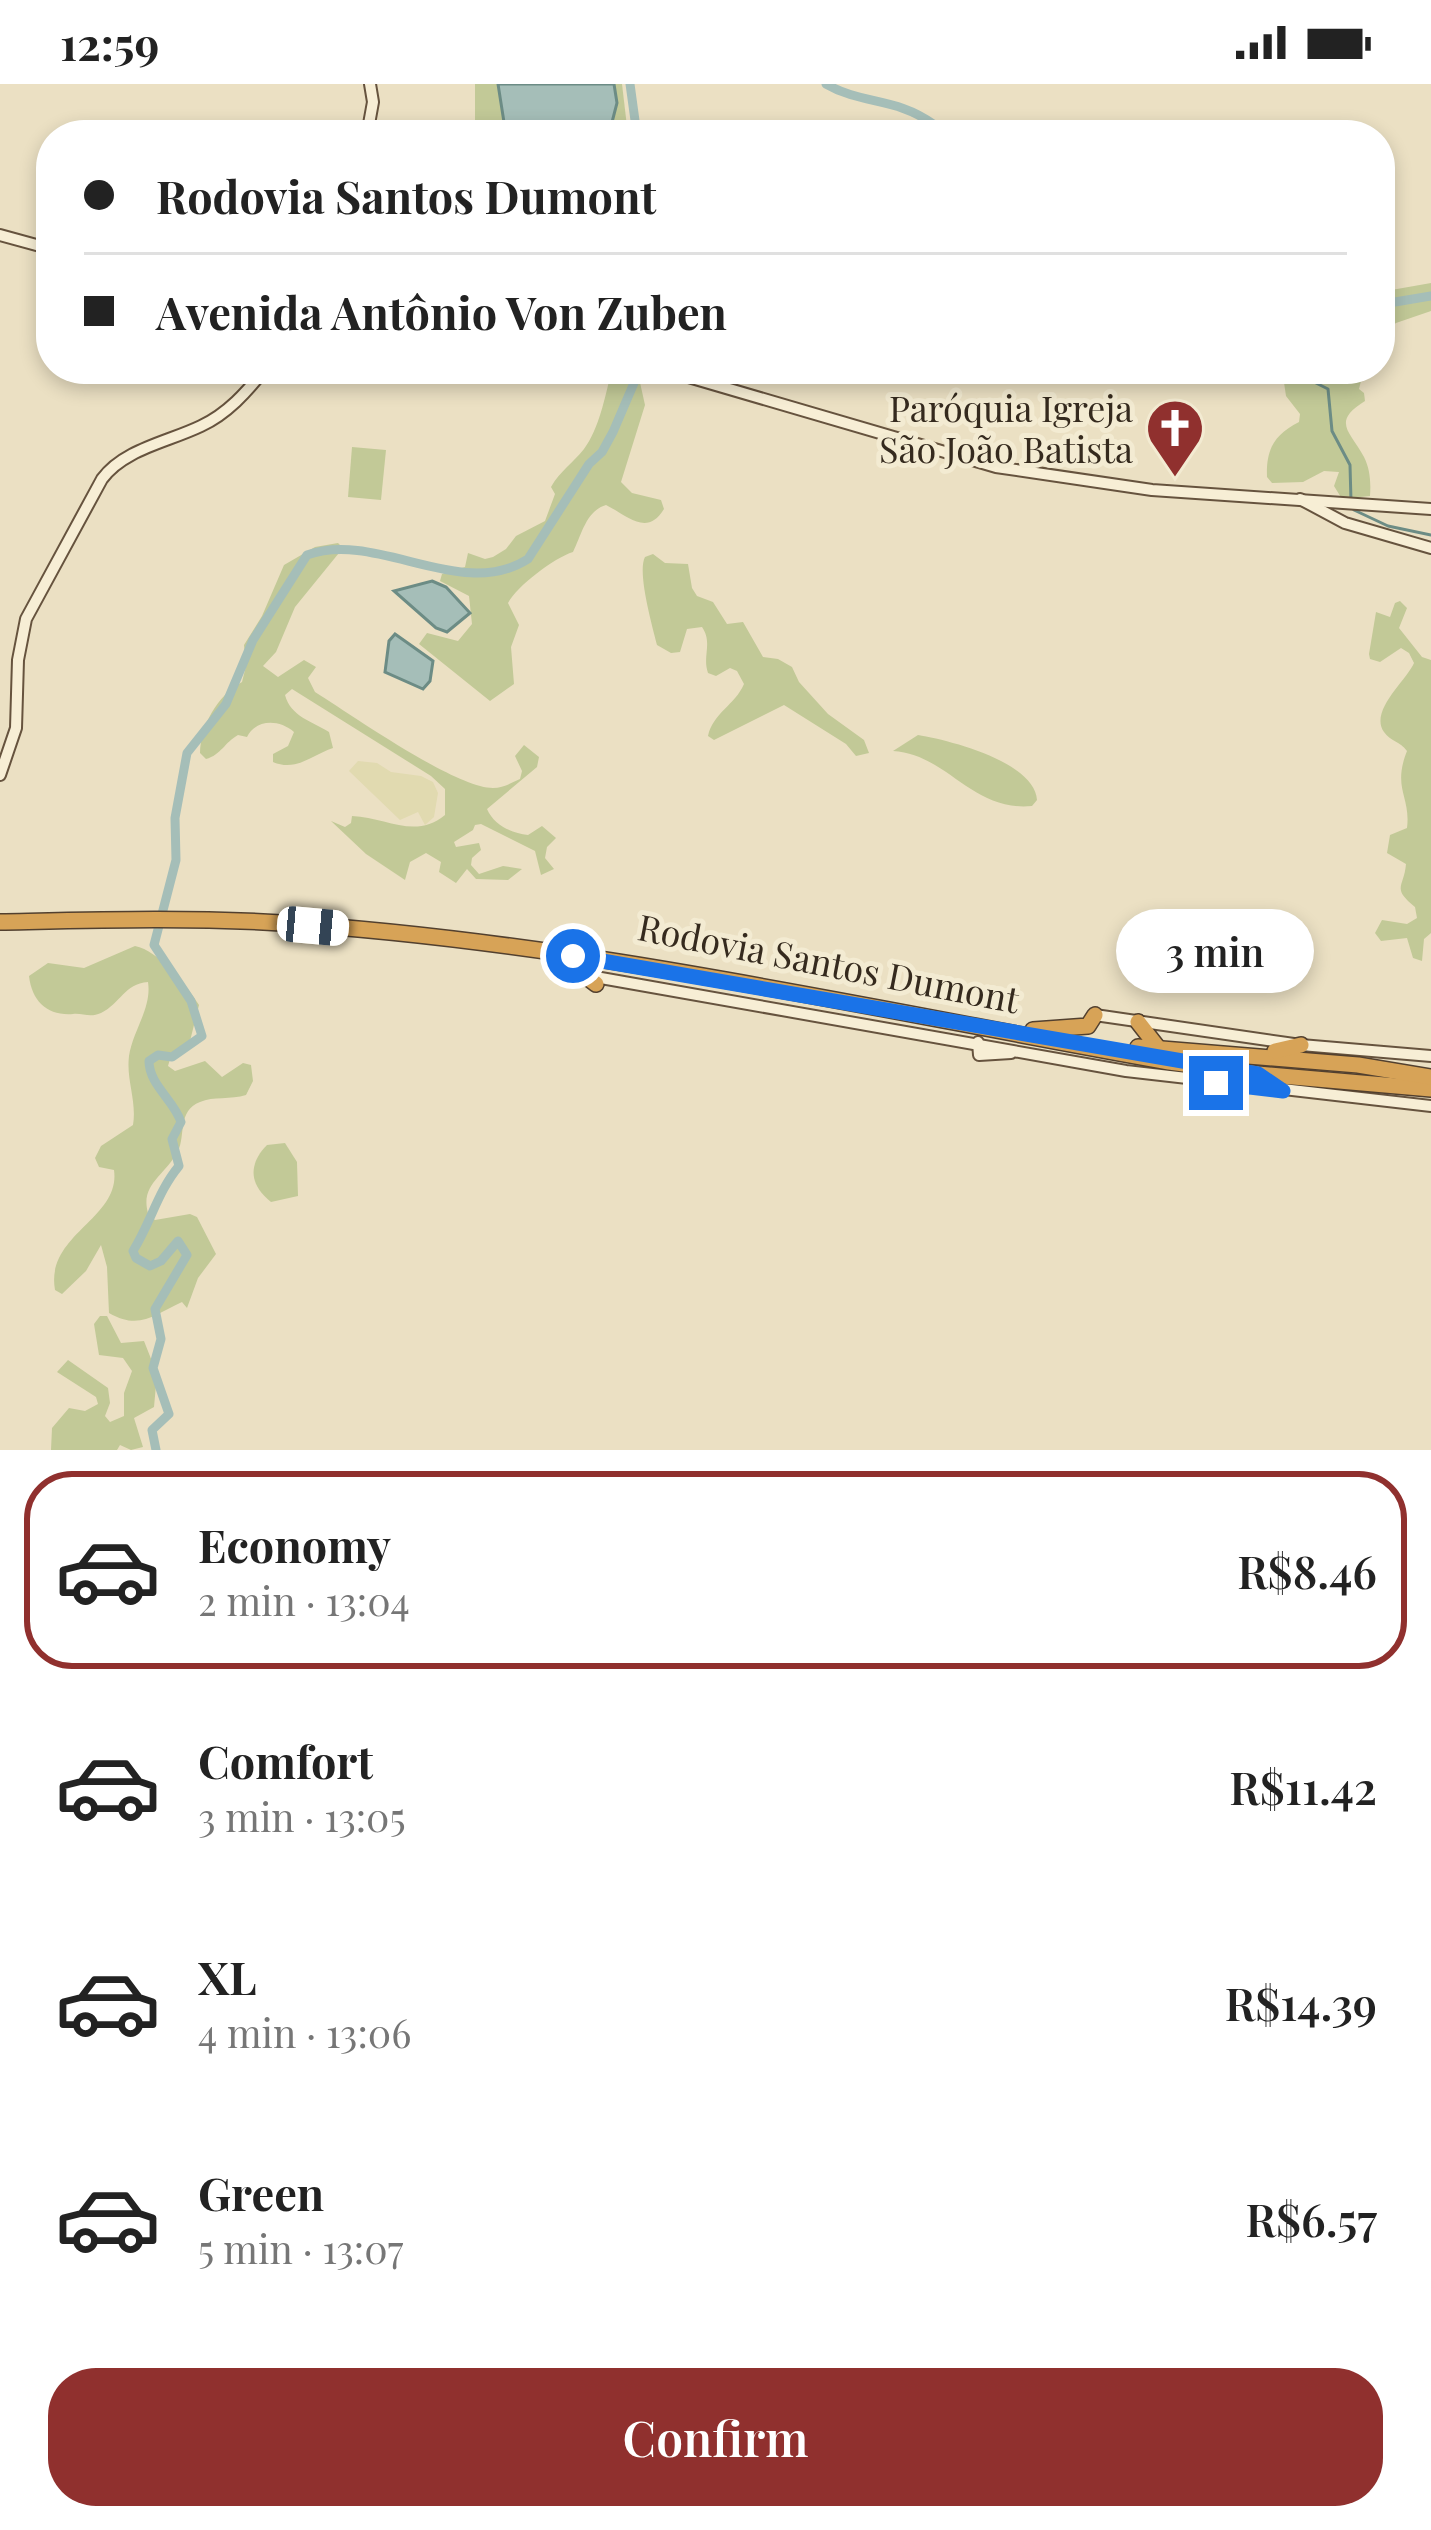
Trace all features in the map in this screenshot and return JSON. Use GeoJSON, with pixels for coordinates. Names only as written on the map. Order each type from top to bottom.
{"type":"FeatureCollection","features":[{"type":"Feature","properties":{"kind":"highway","name":"Rodovia Santos Dumont"},"geometry":{"type":"LineString","coordinates":[[183,916],[297,924],[554,954],[1258,1074],[1431,1089]]}},
{"type":"Feature","properties":{"kind":"highway","name":"Rodovia Santos Dumont"},"geometry":{"type":"LineString","coordinates":[[0,918],[325,919],[604,950],[1159,1049],[1254,1054],[1431,1077]]}},
{"type":"Feature","properties":{"kind":"highway"},"geometry":{"type":"LineString","coordinates":[[554,954],[598,981]]}},
{"type":"Feature","properties":{"kind":"highway"},"geometry":{"type":"LineString","coordinates":[[1033,1030],[1088,1026],[1095,1015]]}},
{"type":"Feature","properties":{"kind":"highway"},"geometry":{"type":"LineString","coordinates":[[1138,1022],[1159,1049]]}},
{"type":"Feature","properties":{"kind":"highway"},"geometry":{"type":"LineString","coordinates":[[1254,1054],[1301,1045]]}},
{"type":"Feature","properties":{"kind":"highway"},"geometry":{"type":"LineString","coordinates":[[1258,1074],[1283,1091]]}},
{"type":"Feature","properties":{"kind":"highway"},"geometry":{"type":"LineString","coordinates":[[1325,1095],[1373,1085]]}},
{"type":"Feature","properties":{"kind":"street"},"geometry":{"type":"LineString","coordinates":[[370,84],[370,120]]}},
{"type":"Feature","properties":{"kind":"street"},"geometry":{"type":"LineString","coordinates":[[0,236],[36,245]]}},
{"type":"Feature","properties":{"kind":"street"},"geometry":{"type":"LineString","coordinates":[[0,775],[16,728],[18,660],[26,619],[102,478],[116,462],[226,411],[251,384]]}},
{"type":"Feature","properties":{"kind":"street"},"geometry":{"type":"LineString","coordinates":[[713,384],[996,467],[1094,483],[1431,509]]}},
{"type":"Feature","properties":{"kind":"street"},"geometry":{"type":"LineString","coordinates":[[929,447],[931,432]]}},
{"type":"Feature","properties":{"kind":"street"},"geometry":{"type":"LineString","coordinates":[[954,440],[955,454]]}},
{"type":"Feature","properties":{"kind":"street"},"geometry":{"type":"LineString","coordinates":[[1297,497],[1345,523],[1431,548]]}},
{"type":"Feature","properties":{"kind":"street"},"geometry":{"type":"LineString","coordinates":[[598,981],[1126,1071],[1431,1106]]}},
{"type":"Feature","properties":{"kind":"street"},"geometry":{"type":"LineString","coordinates":[[1095,1015],[1301,1045],[1431,1056]]}},
{"type":"Feature","properties":{"kind":"shaded area"},"geometry":{"type":"Polygon","coordinates":[[[358,761],[433,782],[438,793],[434,817],[425,825],[418,812],[400,820],[349,771],[358,761]]]}},
{"type":"Feature","properties":{"kind":"green space"},"geometry":{"type":"Polygon","coordinates":[[[475,84],[622,84],[626,120],[475,120],[475,84]]]}},
{"type":"Feature","properties":{"kind":"green space"},"geometry":{"type":"Polygon","coordinates":[[[1431,283],[1431,311],[1395,324],[1395,289],[1431,283]]]}},
{"type":"Feature","properties":{"kind":"green space"},"geometry":{"type":"Polygon","coordinates":[[[608,384],[640,384],[645,405],[621,482],[632,493],[661,500],[664,509],[644,523],[606,505],[599,508],[585,524],[573,552],[546,566],[519,589],[508,603],[519,625],[511,647],[514,684],[490,701],[419,644],[427,633],[458,641],[472,624],[469,596],[440,581],[442,574],[465,567],[468,553],[493,557],[516,536],[545,521],[555,494],[551,487],[589,441],[608,384]]]}},
{"type":"Feature","properties":{"kind":"green space"},"geometry":{"type":"Polygon","coordinates":[[[1284,384],[1360,384],[1365,401],[1349,415],[1346,427],[1368,466],[1370,496],[1342,499],[1334,486],[1339,472],[1324,471],[1303,482],[1272,483],[1267,477],[1273,444],[1299,422],[1300,414],[1286,396],[1284,384]]]}},
{"type":"Feature","properties":{"kind":"green space"},"geometry":{"type":"Polygon","coordinates":[[[352,447],[386,450],[381,500],[348,497],[352,447]]]}},
{"type":"Feature","properties":{"kind":"green space"},"geometry":{"type":"Polygon","coordinates":[[[338,543],[343,548],[295,607],[276,652],[263,666],[278,677],[304,660],[316,667],[308,678],[315,692],[430,764],[476,785],[497,788],[520,779],[522,771],[515,756],[524,745],[539,757],[537,767],[487,809],[509,830],[528,835],[542,826],[556,838],[545,858],[554,869],[541,875],[535,851],[481,824],[454,842],[456,847],[479,843],[481,850],[471,865],[479,874],[503,866],[522,869],[508,880],[476,879],[467,869],[456,883],[439,872],[441,862],[426,853],[410,862],[405,880],[366,854],[331,821],[345,827],[352,816],[423,826],[445,815],[445,789],[292,689],[285,695],[292,709],[329,732],[333,748],[297,764],[273,762],[273,754],[288,746],[294,732],[268,723],[247,737],[238,735],[211,757],[200,753],[212,712],[242,682],[244,645],[284,565],[315,547],[338,543]]]}},
{"type":"Feature","properties":{"kind":"green space"},"geometry":{"type":"Polygon","coordinates":[[[653,554],[665,563],[688,564],[697,596],[713,602],[727,624],[743,622],[763,657],[792,667],[828,714],[864,740],[869,753],[856,756],[846,744],[784,705],[714,740],[708,736],[714,721],[744,684],[730,668],[716,676],[708,673],[702,627],[687,629],[680,652],[657,645],[643,574],[645,557],[653,554]]]}},
{"type":"Feature","properties":{"kind":"green space"},"geometry":{"type":"Polygon","coordinates":[[[1400,601],[1407,608],[1399,628],[1422,657],[1431,660],[1431,933],[1424,939],[1422,961],[1413,958],[1407,938],[1381,941],[1375,933],[1382,920],[1407,924],[1417,918],[1415,907],[1401,891],[1406,864],[1387,853],[1390,835],[1407,828],[1401,775],[1407,751],[1381,724],[1385,706],[1414,663],[1401,648],[1380,662],[1369,654],[1376,612],[1390,617],[1400,601]]]}},
{"type":"Feature","properties":{"kind":"green space"},"geometry":{"type":"Polygon","coordinates":[[[918,735],[1007,764],[1033,787],[1037,800],[1032,806],[993,800],[929,762],[893,751],[918,735]]]}},
{"type":"Feature","properties":{"kind":"green space"},"geometry":{"type":"Polygon","coordinates":[[[135,946],[162,961],[199,1005],[190,1041],[168,1066],[175,1071],[205,1061],[222,1077],[243,1063],[251,1065],[253,1081],[246,1095],[205,1100],[188,1111],[178,1151],[147,1196],[149,1216],[155,1220],[197,1217],[216,1254],[198,1278],[187,1308],[182,1302],[155,1316],[130,1321],[109,1313],[101,1245],[86,1271],[62,1294],[55,1290],[55,1271],[71,1240],[96,1215],[113,1187],[114,1170],[99,1167],[95,1158],[101,1146],[133,1125],[129,1056],[147,1001],[148,982],[133,986],[101,1013],[64,1014],[38,1000],[29,976],[48,963],[84,968],[135,946]]]}},
{"type":"Feature","properties":{"kind":"green space"},"geometry":{"type":"Polygon","coordinates":[[[285,1143],[297,1162],[298,1196],[271,1202],[258,1189],[254,1167],[267,1145],[285,1143]]]}},
{"type":"Feature","properties":{"kind":"green space"},"geometry":{"type":"Polygon","coordinates":[[[100,1316],[107,1316],[121,1343],[144,1341],[157,1374],[154,1407],[134,1418],[143,1447],[51,1450],[52,1428],[69,1408],[85,1411],[98,1404],[96,1397],[57,1372],[68,1360],[108,1388],[105,1416],[110,1422],[124,1416],[124,1393],[132,1371],[123,1358],[99,1355],[94,1324],[100,1316]]]}},
{"type":"Feature","properties":{"kind":"water"},"geometry":{"type":"Polygon","coordinates":[[[498,84],[614,84],[617,103],[613,120],[504,120],[498,84]]]}},
{"type":"Feature","properties":{"kind":"water"},"geometry":{"type":"Polygon","coordinates":[[[432,581],[446,587],[470,613],[447,632],[394,591],[432,581]]]}},
{"type":"Feature","properties":{"kind":"water"},"geometry":{"type":"Polygon","coordinates":[[[395,634],[433,661],[430,681],[423,689],[385,672],[389,641],[395,634]]]}},
{"type":"Feature","properties":{"kind":"waterway"},"geometry":{"type":"LineString","coordinates":[[630,84],[635,120]]}},
{"type":"Feature","properties":{"kind":"waterway"},"geometry":{"type":"LineString","coordinates":[[826,84],[927,120]]}},
{"type":"Feature","properties":{"kind":"waterway"},"geometry":{"type":"LineString","coordinates":[[1395,302],[1431,296]]}},
{"type":"Feature","properties":{"kind":"waterway"},"geometry":{"type":"LineString","coordinates":[[156,1450],[152,1430],[169,1414],[153,1368],[161,1339],[155,1309],[187,1255],[178,1241],[150,1266],[133,1251],[179,1166],[172,1139],[181,1122],[153,1078],[149,1061],[158,1055],[172,1057],[202,1036],[191,1001],[154,945],[176,860],[175,818],[187,753],[226,704],[253,640],[307,555],[362,551],[475,573],[502,570],[528,559],[589,464],[602,452],[634,384]]}},
{"type":"Feature","properties":{"kind":"waterway"},"geometry":{"type":"LineString","coordinates":[[1318,384],[1328,389],[1332,431],[1350,465],[1351,501]]}},
{"type":"Feature","properties":{"kind":"waterway"},"geometry":{"type":"LineString","coordinates":[[1354,510],[1388,526],[1431,535]]}},
{"type":"Feature","properties":{"kind":"place","name":"Paróquia Igreja São João Batista"},"geometry":{"type":"Point","coordinates":[1175,479]}},
{"type":"Feature","properties":{"kind":"route"},"geometry":{"type":"LineString","coordinates":[[573,956],[1258,1074],[1283,1091],[1216,1083]]}}]}
